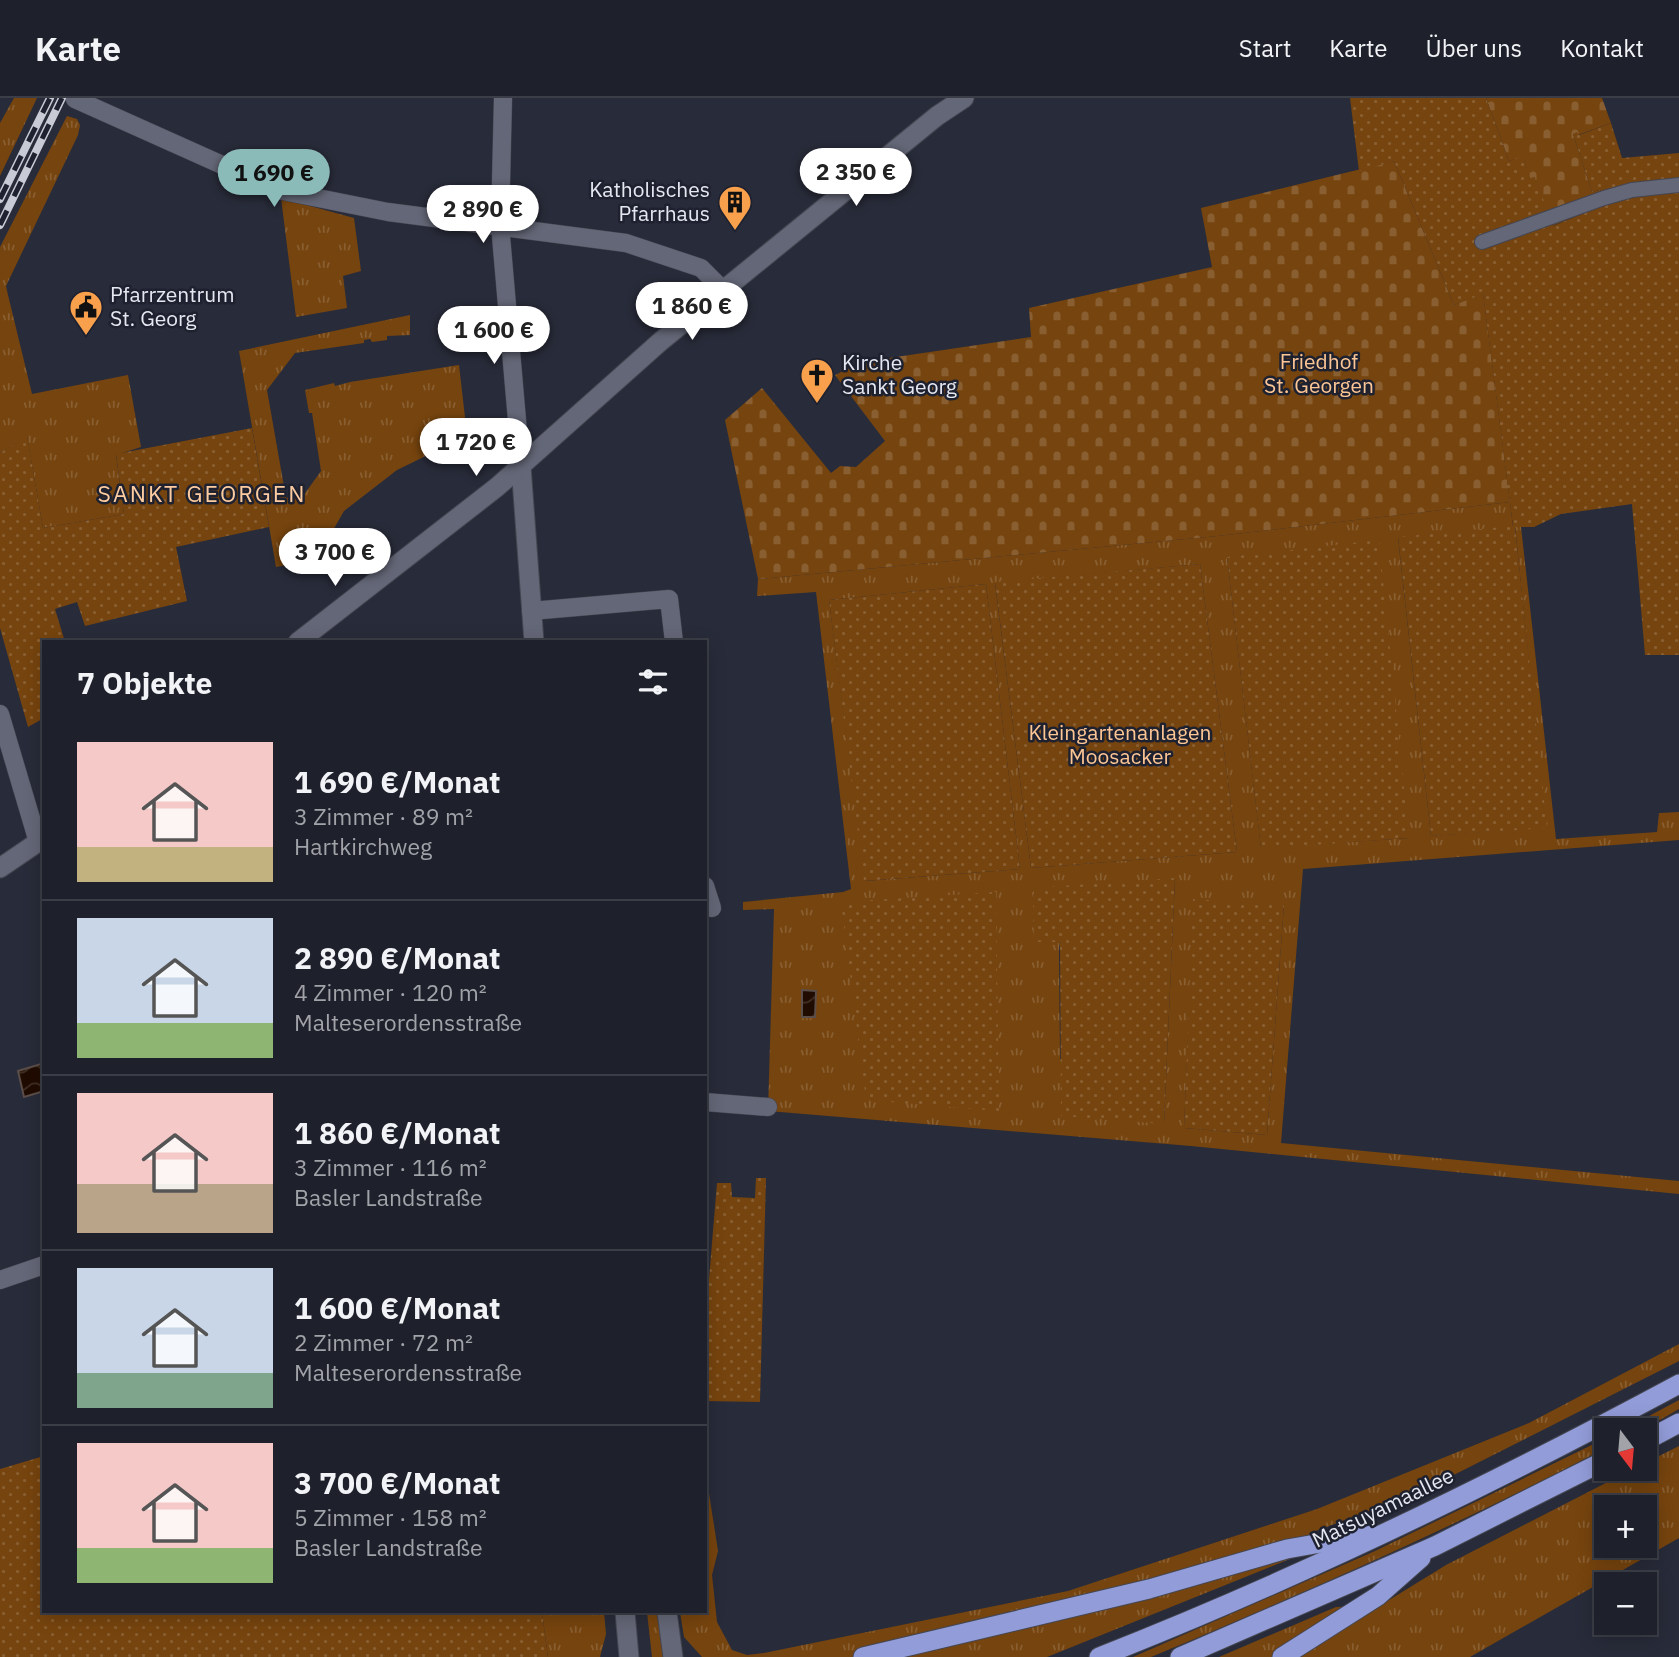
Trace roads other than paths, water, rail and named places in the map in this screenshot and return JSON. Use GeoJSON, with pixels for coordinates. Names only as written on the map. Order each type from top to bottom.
{"type":"FeatureCollection","features":[{"type":"Feature","properties":{"kind":"highway","name":"Matsuyamaallee"},"geometry":{"type":"LineString","coordinates":[[1099,1657],[1296,1575],[1391,1531],[1679,1384]]}},
{"type":"Feature","properties":{"kind":"highway"},"geometry":{"type":"LineString","coordinates":[[1657,1435],[1679,1423]]}},
{"type":"Feature","properties":{"kind":"highway"},"geometry":{"type":"LineString","coordinates":[[1180,1657],[1434,1546],[1594,1466]]}},
{"type":"Feature","properties":{"kind":"highway"},"geometry":{"type":"LineString","coordinates":[[863,1657],[1149,1589],[1287,1549],[1391,1531]]}},
{"type":"Feature","properties":{"kind":"highway"},"geometry":{"type":"LineString","coordinates":[[1282,1657],[1378,1596],[1434,1546]]}},
{"type":"Feature","properties":{"kind":"street"},"geometry":{"type":"LineString","coordinates":[[503,98],[500,225],[534,640]]}},
{"type":"Feature","properties":{"kind":"street"},"geometry":{"type":"LineString","coordinates":[[301,640],[521,466],[636,362],[937,116],[964,98]]}},
{"type":"Feature","properties":{"kind":"street"},"geometry":{"type":"LineString","coordinates":[[75,99],[278,190],[388,212],[626,243],[701,268],[724,291]]}},
{"type":"Feature","properties":{"kind":"street"},"geometry":{"type":"LineString","coordinates":[[1482,242],[1604,198],[1632,190],[1679,185]]}},
{"type":"Feature","properties":{"kind":"street"},"geometry":{"type":"LineString","coordinates":[[531,611],[668,599],[674,640]]}},
{"type":"Feature","properties":{"kind":"street"},"geometry":{"type":"LineString","coordinates":[[0,715],[41,840],[0,868]]}},
{"type":"Feature","properties":{"kind":"street"},"geometry":{"type":"LineString","coordinates":[[707,892],[712,908]]}},
{"type":"Feature","properties":{"kind":"street"},"geometry":{"type":"LineString","coordinates":[[707,1102],[768,1107]]}},
{"type":"Feature","properties":{"kind":"street"},"geometry":{"type":"LineString","coordinates":[[0,1280],[42,1266]]}},
{"type":"Feature","properties":{"kind":"street"},"geometry":{"type":"LineString","coordinates":[[625,1613],[626,1654]]}},
{"type":"Feature","properties":{"kind":"street"},"geometry":{"type":"LineString","coordinates":[[667,1613],[673,1657]]}},
{"type":"Feature","properties":{"kind":"street"},"geometry":{"type":"LineString","coordinates":[[670,1636],[686,1657]]}},
{"type":"Feature","properties":{"kind":"water"},"geometry":{"type":"Polygon","coordinates":[[[802,990],[816,991],[815,1017],[802,1017],[802,990]]]}},
{"type":"Feature","properties":{"kind":"water"},"geometry":{"type":"Polygon","coordinates":[[[42,1064],[42,1092],[24,1097],[18,1071],[42,1064]]]}},
{"type":"Feature","properties":{"kind":"railway"},"geometry":{"type":"LineString","coordinates":[[0,199],[50,98]]}},
{"type":"Feature","properties":{"kind":"railway"},"geometry":{"type":"LineString","coordinates":[[0,225],[62,98]]}},
{"type":"Feature","properties":{"kind":"place","name":"Katholisches Pfarrhaus"},"geometry":{"type":"Point","coordinates":[735,232]}},
{"type":"Feature","properties":{"kind":"place","name":"Pfarrzentrum St. Georg"},"geometry":{"type":"Point","coordinates":[86,337]}},
{"type":"Feature","properties":{"kind":"place","name":"Kirche Sankt Georg"},"geometry":{"type":"Point","coordinates":[817,405]}},
{"type":"Feature","properties":{"kind":"district","name":"SANKT GEORGEN"},"geometry":{"type":"Point","coordinates":[202,494]}},
{"type":"Feature","properties":{"kind":"park label","name":"Friedhof St. Georgen"},"geometry":{"type":"Point","coordinates":[1319,374]}},
{"type":"Feature","properties":{"kind":"park label","name":"Kleingartenanlagen Moosacker"},"geometry":{"type":"Point","coordinates":[1120,745]}}]}
